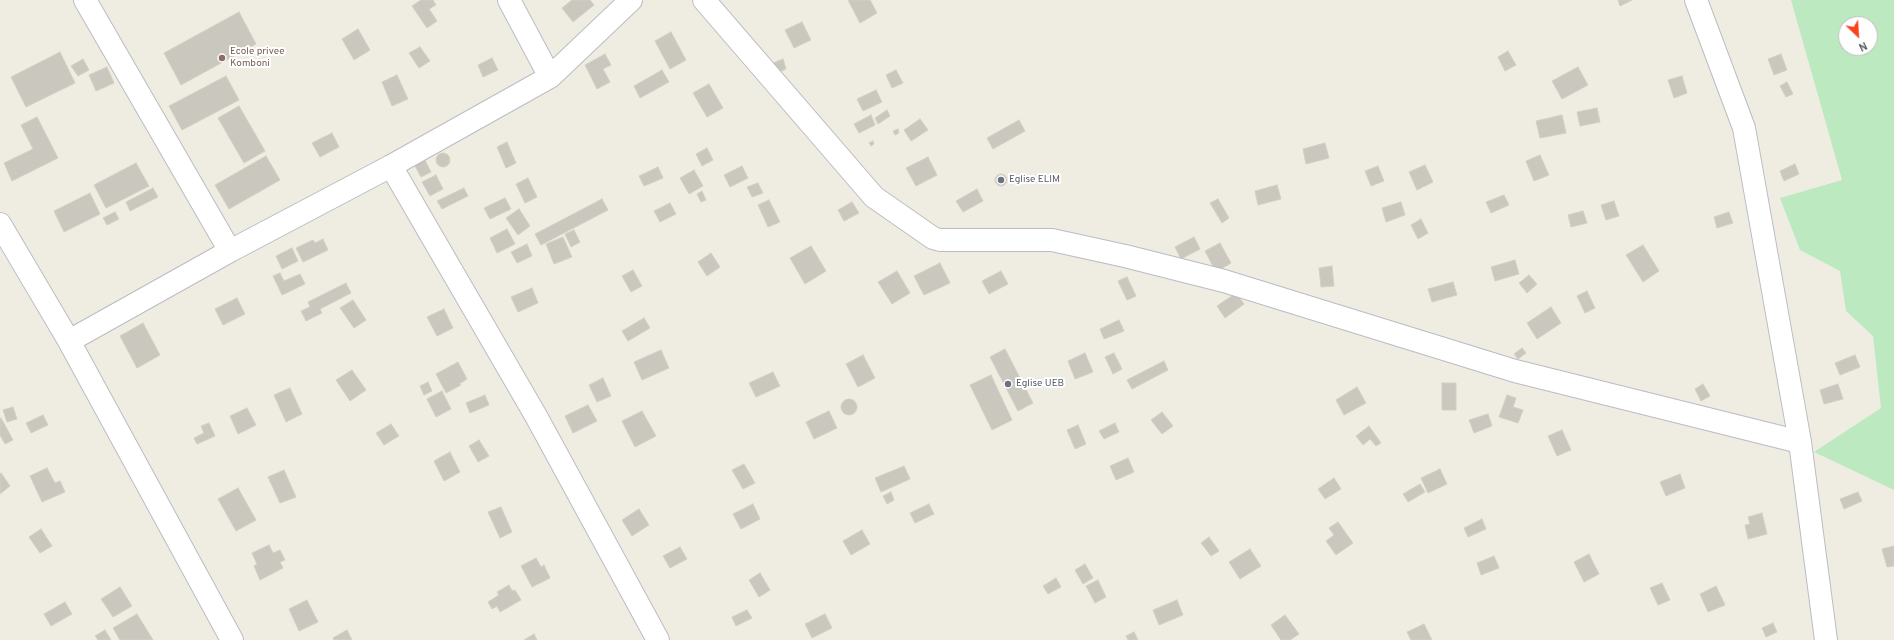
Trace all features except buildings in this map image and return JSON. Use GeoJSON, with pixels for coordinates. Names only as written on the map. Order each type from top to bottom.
{"type":"FeatureCollection","features":[{"type":"Feature","properties":{"kind":"street"},"geometry":{"type":"LineString","coordinates":[[85,0],[230,251]]}},
{"type":"Feature","properties":{"kind":"street"},"geometry":{"type":"LineString","coordinates":[[509,0],[550,77]]}},
{"type":"Feature","properties":{"kind":"street"},"geometry":{"type":"LineString","coordinates":[[69,341],[230,251],[391,166],[550,77],[631,0]]}},
{"type":"Feature","properties":{"kind":"street"},"geometry":{"type":"LineString","coordinates":[[704,0],[874,197],[932,238],[940,240],[1052,240],[1125,256],[1224,281],[1515,371],[1800,442]]}},
{"type":"Feature","properties":{"kind":"street"},"geometry":{"type":"LineString","coordinates":[[1696,0],[1744,128],[1800,442],[1826,640]]}},
{"type":"Feature","properties":{"kind":"street"},"geometry":{"type":"LineString","coordinates":[[391,166],[536,416],[658,640]]}},
{"type":"Feature","properties":{"kind":"street"},"geometry":{"type":"LineString","coordinates":[[0,224],[69,341],[232,640]]}},
{"type":"Feature","properties":{"kind":"green space"},"geometry":{"type":"Polygon","coordinates":[[[1791,0],[1894,0],[1894,490],[1814,452],[1881,408],[1873,336],[1846,311],[1840,271],[1800,250],[1780,198],[1842,180],[1791,0]]]}},
{"type":"Feature","properties":{"kind":"place","name":"Ecole privee Komboni"},"geometry":{"type":"Point","coordinates":[222,58]}},
{"type":"Feature","properties":{"kind":"place","name":"Eglise ELIM"},"geometry":{"type":"Point","coordinates":[1001,180]}},
{"type":"Feature","properties":{"kind":"place","name":"Eglise UEB"},"geometry":{"type":"Point","coordinates":[1008,384]}}]}
